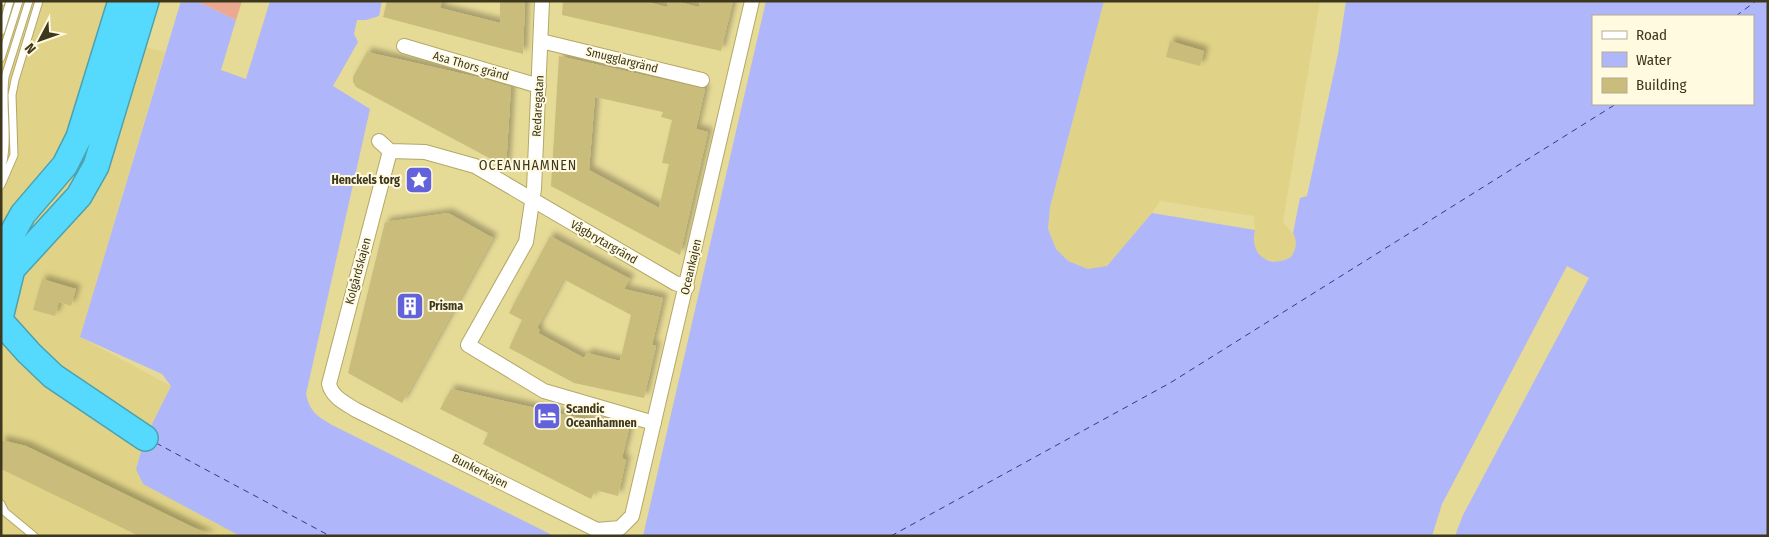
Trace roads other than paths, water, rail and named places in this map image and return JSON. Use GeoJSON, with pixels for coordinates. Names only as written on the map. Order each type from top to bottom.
{"type":"FeatureCollection","features":[{"type":"Feature","properties":{"kind":"highway"},"geometry":{"type":"LineString","coordinates":[[1,314],[10,262],[79,196],[96,166],[133,7]]}},
{"type":"Feature","properties":{"kind":"highway"},"geometry":{"type":"LineString","coordinates":[[1,322],[28,353],[53,376],[145,438]]}},
{"type":"Feature","properties":{"kind":"street","name":"Redaregatan"},"geometry":{"type":"LineString","coordinates":[[542,1],[532,201],[526,242],[468,345],[544,391],[654,423]]}},
{"type":"Feature","properties":{"kind":"street","name":"Oceankajen"},"geometry":{"type":"LineString","coordinates":[[620,528],[632,516],[654,423],[681,285],[752,1]]}},
{"type":"Feature","properties":{"kind":"street","name":"Smugglargränd"},"geometry":{"type":"LineString","coordinates":[[541,41],[702,80]]}},
{"type":"Feature","properties":{"kind":"street","name":"Asa Thors gränd"},"geometry":{"type":"LineString","coordinates":[[404,46],[538,86]]}},
{"type":"Feature","properties":{"kind":"street"},"geometry":{"type":"LineString","coordinates":[[379,141],[390,151],[425,152],[474,166],[532,201]]}},
{"type":"Feature","properties":{"kind":"street","name":"Kolgårdskajen"},"geometry":{"type":"LineString","coordinates":[[343,401],[334,396],[329,384],[390,151]]}},
{"type":"Feature","properties":{"kind":"street","name":"Vågbrytargränd"},"geometry":{"type":"LineString","coordinates":[[532,201],[681,285]]}},
{"type":"Feature","properties":{"kind":"street","name":"Bunkerkajen"},"geometry":{"type":"LineString","coordinates":[[343,401],[356,410],[598,530],[620,528]]}},
{"type":"Feature","properties":{"kind":"lane"},"geometry":{"type":"LineString","coordinates":[[1,30],[10,1]]}},
{"type":"Feature","properties":{"kind":"lane"},"geometry":{"type":"LineString","coordinates":[[1,58],[19,1]]}},
{"type":"Feature","properties":{"kind":"lane"},"geometry":{"type":"LineString","coordinates":[[1,170],[5,155],[4,83],[29,1]]}},
{"type":"Feature","properties":{"kind":"lane"},"geometry":{"type":"LineString","coordinates":[[1,185],[14,155],[12,95],[15,80],[39,1]]}},
{"type":"Feature","properties":{"kind":"lane"},"geometry":{"type":"LineString","coordinates":[[72,169],[84,139],[127,1]]}},
{"type":"Feature","properties":{"kind":"lane"},"geometry":{"type":"LineString","coordinates":[[133,7],[138,1]]}},
{"type":"Feature","properties":{"kind":"lane"},"geometry":{"type":"LineString","coordinates":[[1,504],[5,512],[34,536]]}},
{"type":"Feature","properties":{"kind":"water"},"geometry":{"type":"Polygon","coordinates":[[[181,1],[196,1],[236,20],[221,70],[246,79],[270,1],[382,1],[379,16],[366,20],[357,20],[354,34],[358,42],[333,86],[370,109],[306,394],[315,413],[332,425],[554,536],[240,536],[143,484],[136,469],[145,438],[171,386],[162,374],[80,337],[181,1]]]}},
{"type":"Feature","properties":{"kind":"water"},"geometry":{"type":"Polygon","coordinates":[[[766,1],[1104,1],[1050,207],[1048,229],[1056,249],[1068,261],[1088,269],[1107,266],[1152,213],[1255,230],[1255,246],[1258,253],[1263,257],[1275,262],[1291,257],[1296,245],[1293,233],[1300,198],[1307,196],[1338,54],[1346,1],[1768,1],[1768,536],[643,536],[766,1]]]}},
{"type":"Feature","properties":{"kind":"place","name":"Henckels torg"},"geometry":{"type":"Point","coordinates":[419,180]}},
{"type":"Feature","properties":{"kind":"place","name":"Prisma"},"geometry":{"type":"Point","coordinates":[410,306]}},
{"type":"Feature","properties":{"kind":"place","name":"Scandic Oceanhamnen"},"geometry":{"type":"Point","coordinates":[547,416]}},
{"type":"Feature","properties":{"kind":"district","name":"OCEANHAMNEN"},"geometry":{"type":"Point","coordinates":[528,165]}}]}
